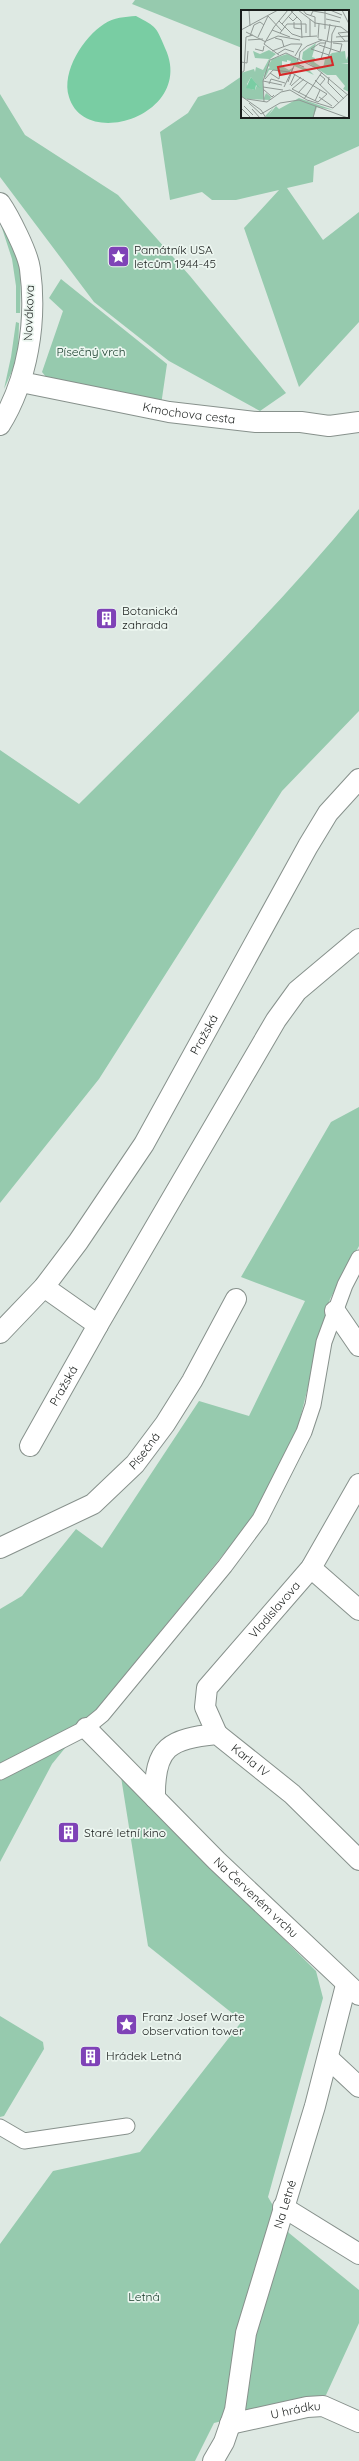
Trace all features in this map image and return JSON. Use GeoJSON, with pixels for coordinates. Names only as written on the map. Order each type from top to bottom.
{"type":"FeatureCollection","features":[{"type":"Feature","properties":{"kind":"street","name":"Novákova"},"geometry":{"type":"LineString","coordinates":[[0,203],[8,214],[30,267],[31,296],[29,338],[21,382],[0,424]]}},
{"type":"Feature","properties":{"kind":"street","name":"Kmochova cesta"},"geometry":{"type":"LineString","coordinates":[[21,382],[169,412],[256,422],[301,422],[328,426],[359,422]]}},
{"type":"Feature","properties":{"kind":"street","name":"Pražská"},"geometry":{"type":"LineString","coordinates":[[0,1333],[44,1287],[78,1242],[144,1144],[308,846],[328,813],[359,779]]}},
{"type":"Feature","properties":{"kind":"street","name":"Pražská"},"geometry":{"type":"LineString","coordinates":[[30,1446],[98,1325],[276,1020],[297,991],[359,939]]}},
{"type":"Feature","properties":{"kind":"street"},"geometry":{"type":"LineString","coordinates":[[0,1772],[86,1728],[102,1715],[225,1566],[260,1519],[304,1432],[313,1405],[324,1342],[335,1311],[359,1258]]}},
{"type":"Feature","properties":{"kind":"street"},"geometry":{"type":"LineString","coordinates":[[44,1287],[98,1325]]}},
{"type":"Feature","properties":{"kind":"street","name":"Písečná"},"geometry":{"type":"LineString","coordinates":[[0,1548],[93,1504],[135,1464],[165,1424],[192,1381],[236,1299]]}},
{"type":"Feature","properties":{"kind":"street"},"geometry":{"type":"LineString","coordinates":[[335,1311],[359,1346]]}},
{"type":"Feature","properties":{"kind":"street","name":"Vladislavova"},"geometry":{"type":"LineString","coordinates":[[218,1734],[205,1707],[207,1688],[311,1568],[359,1484]]}},
{"type":"Feature","properties":{"kind":"street"},"geometry":{"type":"LineString","coordinates":[[311,1568],[359,1610]]}},
{"type":"Feature","properties":{"kind":"street","name":"Na Červeném vrchu"},"geometry":{"type":"LineString","coordinates":[[86,1728],[217,1861],[353,1990]]}},
{"type":"Feature","properties":{"kind":"street"},"geometry":{"type":"LineString","coordinates":[[156,1798],[155,1778],[159,1759],[176,1741],[218,1734]]}},
{"type":"Feature","properties":{"kind":"street","name":"Karla IV"},"geometry":{"type":"LineString","coordinates":[[218,1734],[292,1794],[359,1860]]}},
{"type":"Feature","properties":{"kind":"street","name":"Na Letné"},"geometry":{"type":"LineString","coordinates":[[213,2461],[224,2442],[235,2410],[246,2333],[328,2058],[353,1990]]}},
{"type":"Feature","properties":{"kind":"street"},"geometry":{"type":"LineString","coordinates":[[328,2058],[359,2087]]}},
{"type":"Feature","properties":{"kind":"street"},"geometry":{"type":"LineString","coordinates":[[0,2127],[24,2141],[127,2126]]}},
{"type":"Feature","properties":{"kind":"street"},"geometry":{"type":"LineString","coordinates":[[283,2207],[359,2254]]}},
{"type":"Feature","properties":{"kind":"street","name":"U hrádku"},"geometry":{"type":"LineString","coordinates":[[230,2424],[315,2406],[335,2410],[359,2422]]}},
{"type":"Feature","properties":{"kind":"green space"},"geometry":{"type":"Polygon","coordinates":[[[135,0],[359,0],[359,146],[314,166],[313,182],[287,188],[323,240],[359,212],[359,322],[299,387],[244,228],[279,190],[236,200],[212,200],[202,192],[170,200],[160,132],[188,113],[198,97],[223,89],[241,77],[241,118],[349,118],[349,10],[241,10],[241,48],[132,4],[135,0]]]}},
{"type":"Feature","properties":{"kind":"green space"},"geometry":{"type":"Polygon","coordinates":[[[0,94],[25,135],[118,195],[190,276],[286,393],[260,411],[169,361],[94,302],[0,177],[0,94]]]}},
{"type":"Feature","properties":{"kind":"green space"},"geometry":{"type":"Polygon","coordinates":[[[0,222],[16,247],[21,264],[20,313],[16,313],[16,286],[12,259],[0,222]]]}},
{"type":"Feature","properties":{"kind":"green space","name":"Písečný vrch"},"geometry":{"type":"Polygon","coordinates":[[[61,279],[167,364],[161,405],[51,383],[42,372],[63,311],[49,298],[61,279]]]}},
{"type":"Feature","properties":{"kind":"green space"},"geometry":{"type":"Polygon","coordinates":[[[16,322],[19,323],[18,358],[4,389],[11,357],[16,322]]]}},
{"type":"Feature","properties":{"kind":"green space"},"geometry":{"type":"Polygon","coordinates":[[[359,509],[359,711],[282,791],[99,1079],[0,1203],[0,750],[79,804],[223,660],[292,586],[359,509]]]}},
{"type":"Feature","properties":{"kind":"green space"},"geometry":{"type":"Polygon","coordinates":[[[359,1107],[359,1246],[330,1299],[297,1431],[249,1523],[52,1764],[0,1862],[0,1609],[22,1596],[76,1529],[102,1548],[199,1401],[249,1416],[305,1301],[241,1277],[331,1122],[359,1107]]]}},
{"type":"Feature","properties":{"kind":"green space","name":"Letná"},"geometry":{"type":"Polygon","coordinates":[[[121,1777],[316,1971],[323,1998],[268,2197],[289,2233],[359,2290],[359,2323],[326,2395],[214,2423],[195,2461],[0,2461],[0,2244],[53,2171],[140,2152],[242,2021],[148,1946],[121,1777]]]}},
{"type":"Feature","properties":{"kind":"green space"},"geometry":{"type":"Polygon","coordinates":[[[0,2016],[43,2042],[44,2049],[4,2116],[0,2117],[0,2016]]]}},
{"type":"Feature","properties":{"kind":"shaded area"},"geometry":{"type":"Polygon","coordinates":[[[136,16],[155,28],[165,48],[170,71],[165,91],[152,107],[135,118],[115,123],[95,121],[79,113],[69,97],[67,87],[71,66],[82,46],[96,30],[112,20],[136,16]]]}},
{"type":"Feature","properties":{"kind":"place","name":"Památník USA letcům 1944-45"},"geometry":{"type":"Point","coordinates":[119,257]}},
{"type":"Feature","properties":{"kind":"place","name":"Botanická zahrada"},"geometry":{"type":"Point","coordinates":[106,618]}},
{"type":"Feature","properties":{"kind":"place","name":"Staré letní kino"},"geometry":{"type":"Point","coordinates":[68,1833]}},
{"type":"Feature","properties":{"kind":"place","name":"Franz Josef Warte observation tower"},"geometry":{"type":"Point","coordinates":[127,2024]}},
{"type":"Feature","properties":{"kind":"place","name":"Hrádek Letná"},"geometry":{"type":"Point","coordinates":[91,2056]}}]}
